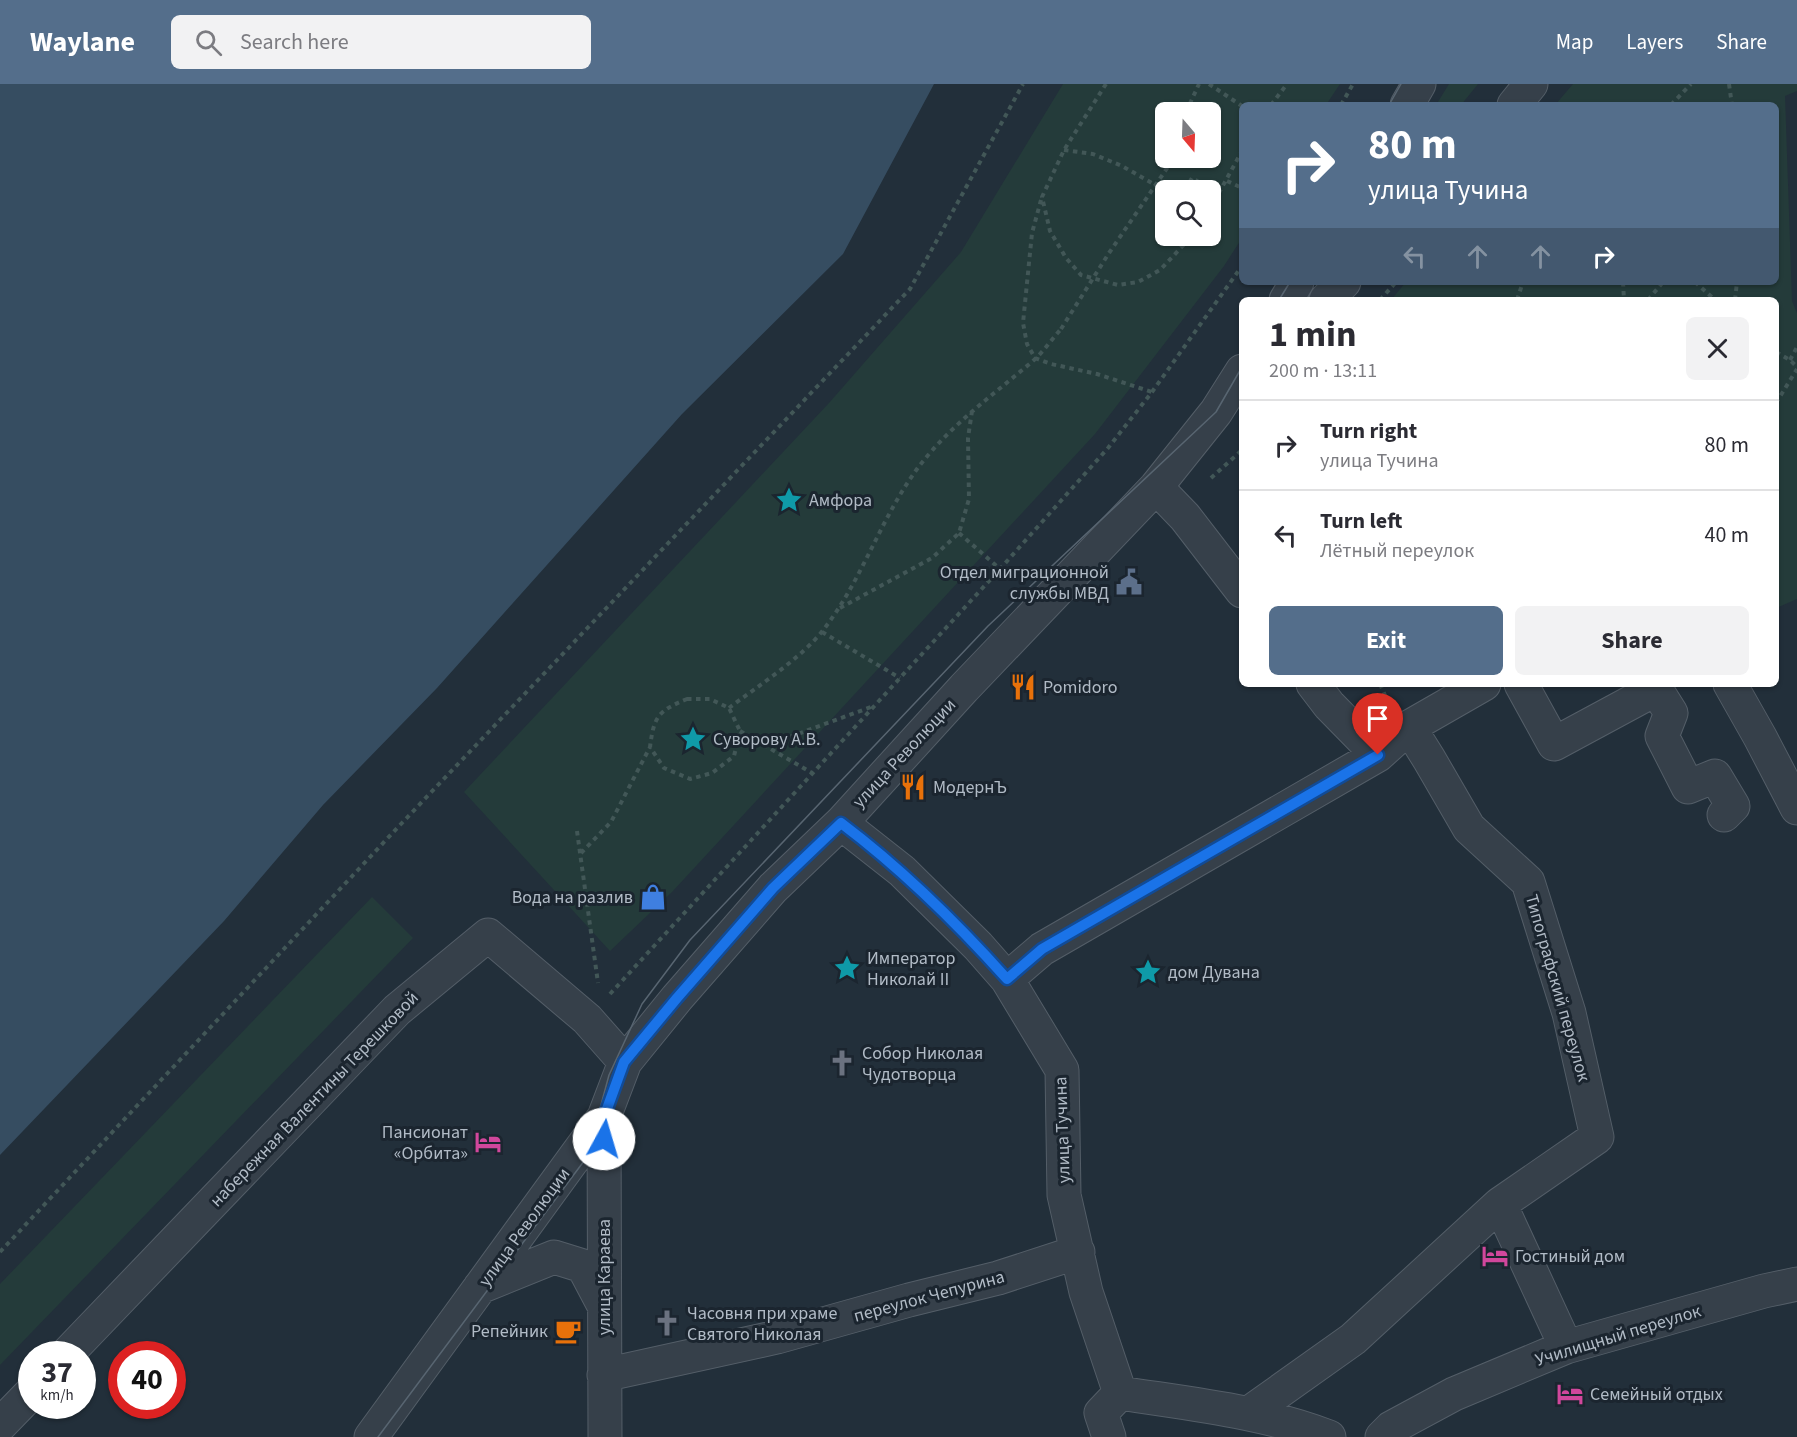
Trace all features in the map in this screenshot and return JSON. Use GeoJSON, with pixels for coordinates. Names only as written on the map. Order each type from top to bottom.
{"type":"FeatureCollection","features":[{"type":"Feature","properties":{"kind":"street"},"geometry":{"type":"LineString","coordinates":[[1409,102],[1419,84]]}},
{"type":"Feature","properties":{"kind":"street"},"geometry":{"type":"LineString","coordinates":[[1516,102],[1531,84]]}},
{"type":"Feature","properties":{"kind":"street"},"geometry":{"type":"LineString","coordinates":[[1329,297],[1341,285]]}},
{"type":"Feature","properties":{"kind":"street","name":"улица Революции"},"geometry":{"type":"LineString","coordinates":[[371,1437],[604,1117],[624,1062],[773,888],[841,823],[964,688],[1167,498],[1239,376]]}},
{"type":"Feature","properties":{"kind":"street"},"geometry":{"type":"LineString","coordinates":[[1216,412],[1239,389]]}},
{"type":"Feature","properties":{"kind":"street"},"geometry":{"type":"LineString","coordinates":[[1167,498],[1185,517],[1239,587]]}},
{"type":"Feature","properties":{"kind":"street"},"geometry":{"type":"LineString","coordinates":[[1315,687],[1329,705],[1378,755]]}},
{"type":"Feature","properties":{"kind":"street"},"geometry":{"type":"LineString","coordinates":[[1007,979],[1042,949],[1378,755],[1409,727],[1479,687]]}},
{"type":"Feature","properties":{"kind":"street"},"geometry":{"type":"LineString","coordinates":[[1523,687],[1554,744],[1656,689],[1671,713],[1662,736],[1688,787],[1715,776],[1733,806],[1724,815]]}},
{"type":"Feature","properties":{"kind":"street"},"geometry":{"type":"LineString","coordinates":[[1732,687],[1761,737],[1797,808]]}},
{"type":"Feature","properties":{"kind":"street","name":"Типографский переулок"},"geometry":{"type":"LineString","coordinates":[[1249,1413],[1353,1339],[1500,1204],[1597,1137],[1569,1013],[1528,882],[1469,828],[1409,727]]}},
{"type":"Feature","properties":{"kind":"street","name":"улица Тучина"},"geometry":{"type":"LineString","coordinates":[[841,823],[902,872],[978,946],[1007,979],[1062,1070],[1064,1195],[1086,1292],[1120,1393]]}},
{"type":"Feature","properties":{"kind":"street","name":"набережная Валентины Терешковой"},"geometry":{"type":"LineString","coordinates":[[79,1341],[397,1010],[488,935],[594,1011],[624,1062]]}},
{"type":"Feature","properties":{"kind":"street","name":"улица Караева"},"geometry":{"type":"LineString","coordinates":[[604,1117],[604,1437]]}},
{"type":"Feature","properties":{"kind":"street"},"geometry":{"type":"LineString","coordinates":[[1500,1204],[1566,1347]]}},
{"type":"Feature","properties":{"kind":"street","name":"переулок Чепурина"},"geometry":{"type":"LineString","coordinates":[[604,1375],[777,1337],[998,1278],[1078,1252]]}},
{"type":"Feature","properties":{"kind":"street"},"geometry":{"type":"LineString","coordinates":[[480,1287],[555,1257],[583,1266],[603,1304]]}},
{"type":"Feature","properties":{"kind":"street","name":"Училищный переулок"},"geometry":{"type":"LineString","coordinates":[[1382,1437],[1391,1428],[1454,1394],[1566,1347],[1764,1291],[1797,1284]]}},
{"type":"Feature","properties":{"kind":"street"},"geometry":{"type":"LineString","coordinates":[[1109,1437],[1101,1413],[1120,1393],[1249,1413],[1329,1437]]}},
{"type":"Feature","properties":{"kind":"street"},"geometry":{"type":"LineString","coordinates":[[0,1425],[18,1406]]}},
{"type":"Feature","properties":{"kind":"path"},"geometry":{"type":"LineString","coordinates":[[0,1252],[399,825],[910,289],[1023,84]]}},
{"type":"Feature","properties":{"kind":"path"},"geometry":{"type":"LineString","coordinates":[[1106,84],[1064,150],[1041,197],[1032,233],[1023,323],[1026,344],[1035,358],[1051,364],[1097,374],[1152,392]]}},
{"type":"Feature","properties":{"kind":"path"},"geometry":{"type":"LineString","coordinates":[[1191,102],[1199,84]]}},
{"type":"Feature","properties":{"kind":"path"},"geometry":{"type":"LineString","coordinates":[[1209,84],[1239,104]]}},
{"type":"Feature","properties":{"kind":"path"},"geometry":{"type":"LineString","coordinates":[[1273,102],[1287,84]]}},
{"type":"Feature","properties":{"kind":"path"},"geometry":{"type":"LineString","coordinates":[[1343,102],[1353,84]]}},
{"type":"Feature","properties":{"kind":"path"},"geometry":{"type":"LineString","coordinates":[[1674,102],[1691,84]]}},
{"type":"Feature","properties":{"kind":"path"},"geometry":{"type":"LineString","coordinates":[[1730,84],[1732,102]]}},
{"type":"Feature","properties":{"kind":"path"},"geometry":{"type":"LineString","coordinates":[[1064,150],[1093,154],[1122,166],[1155,185]]}},
{"type":"Feature","properties":{"kind":"path"},"geometry":{"type":"LineString","coordinates":[[1221,191],[1239,157]]}},
{"type":"Feature","properties":{"kind":"path"},"geometry":{"type":"LineString","coordinates":[[1227,181],[1239,187]]}},
{"type":"Feature","properties":{"kind":"path"},"geometry":{"type":"LineString","coordinates":[[729,708],[798,655],[822,632],[839,609],[902,491],[929,454],[972,410],[1035,358],[1061,329],[1109,253],[1155,187]]}},
{"type":"Feature","properties":{"kind":"path"},"geometry":{"type":"LineString","coordinates":[[1041,197],[1050,231],[1066,258],[1081,276],[1119,285],[1138,282],[1160,270],[1183,246]]}},
{"type":"Feature","properties":{"kind":"path"},"geometry":{"type":"LineString","coordinates":[[594,1011],[1000,569],[1108,448],[1152,392],[1239,270]]}},
{"type":"Feature","properties":{"kind":"path"},"geometry":{"type":"LineString","coordinates":[[1383,297],[1393,285]]}},
{"type":"Feature","properties":{"kind":"path"},"geometry":{"type":"LineString","coordinates":[[1650,297],[1660,285]]}},
{"type":"Feature","properties":{"kind":"path"},"geometry":{"type":"LineString","coordinates":[[1698,285],[1712,297]]}},
{"type":"Feature","properties":{"kind":"path"},"geometry":{"type":"LineString","coordinates":[[1790,360],[1797,347]]}},
{"type":"Feature","properties":{"kind":"path"},"geometry":{"type":"LineString","coordinates":[[1779,354],[1790,360],[1797,368],[1779,398]]}},
{"type":"Feature","properties":{"kind":"path"},"geometry":{"type":"LineString","coordinates":[[839,609],[932,558],[959,533],[969,499],[968,438],[972,410]]}},
{"type":"Feature","properties":{"kind":"path"},"geometry":{"type":"LineString","coordinates":[[1167,498],[1239,452]]}},
{"type":"Feature","properties":{"kind":"path"},"geometry":{"type":"LineString","coordinates":[[959,533],[1000,569]]}},
{"type":"Feature","properties":{"kind":"path"},"geometry":{"type":"LineString","coordinates":[[822,632],[900,678]]}},
{"type":"Feature","properties":{"kind":"path"},"geometry":{"type":"LineString","coordinates":[[580,854],[610,822],[650,747],[653,726],[665,708],[687,699],[711,699],[729,708],[740,731],[812,774]]}},
{"type":"Feature","properties":{"kind":"path"},"geometry":{"type":"LineString","coordinates":[[765,746],[873,706]]}},
{"type":"Feature","properties":{"kind":"path"},"geometry":{"type":"LineString","coordinates":[[650,747],[664,768],[690,780],[712,773],[734,756],[740,731]]}},
{"type":"Feature","properties":{"kind":"path"},"geometry":{"type":"LineString","coordinates":[[577,831],[594,1011]]}},
{"type":"Feature","properties":{"kind":"green space"},"geometry":{"type":"Polygon","coordinates":[[[1063,84],[1340,84],[1328,102],[1239,102],[1239,243],[1224,266],[1095,434],[672,892],[610,951],[464,792],[829,403],[961,252],[1063,84]]]}},
{"type":"Feature","properties":{"kind":"green space"},"geometry":{"type":"Polygon","coordinates":[[[1449,84],[1478,84],[1463,102],[1438,102],[1449,84]]]}},
{"type":"Feature","properties":{"kind":"green space"},"geometry":{"type":"Polygon","coordinates":[[[1573,84],[1797,84],[1797,91],[1785,96],[1792,301],[1797,313],[1797,599],[1779,607],[1779,297],[1394,297],[1404,285],[1779,285],[1779,102],[1558,102],[1573,84]]]}},
{"type":"Feature","properties":{"kind":"green space"},"geometry":{"type":"Polygon","coordinates":[[[372,897],[413,938],[23,1341],[18,1341],[18,1346],[0,1365],[0,1284],[372,897]]]}},
{"type":"Feature","properties":{"kind":"water"},"geometry":{"type":"Polygon","coordinates":[[[0,84],[934,84],[843,254],[682,414],[437,688],[323,805],[224,921],[0,1155],[0,84]]]}},
{"type":"Feature","properties":{"kind":"tram line"},"geometry":{"type":"LineString","coordinates":[[1391,102],[1401,84]]}},
{"type":"Feature","properties":{"kind":"tram line"},"geometry":{"type":"LineString","coordinates":[[1281,297],[1288,285]]}},
{"type":"Feature","properties":{"kind":"tram line"},"geometry":{"type":"LineString","coordinates":[[378,1437],[587,1157],[609,1075],[642,1004],[690,940],[988,626],[1216,412],[1239,372]]}},
{"type":"Feature","properties":{"kind":"place","name":"Амфора"},"geometry":{"type":"Point","coordinates":[789,500]}},
{"type":"Feature","properties":{"kind":"place","name":"Отдел миграционной службы МВД"},"geometry":{"type":"Point","coordinates":[1129,582]}},
{"type":"Feature","properties":{"kind":"place","name":"Pomidoro"},"geometry":{"type":"Point","coordinates":[1023,687]}},
{"type":"Feature","properties":{"kind":"place","name":"Суворову А.В."},"geometry":{"type":"Point","coordinates":[693,739]}},
{"type":"Feature","properties":{"kind":"place","name":"МодернЪ"},"geometry":{"type":"Point","coordinates":[913,787]}},
{"type":"Feature","properties":{"kind":"place","name":"Вода на разлив"},"geometry":{"type":"Point","coordinates":[653,897]}},
{"type":"Feature","properties":{"kind":"place","name":"Император Николай II"},"geometry":{"type":"Point","coordinates":[847,968]}},
{"type":"Feature","properties":{"kind":"place","name":"дом Дувана"},"geometry":{"type":"Point","coordinates":[1148,972]}},
{"type":"Feature","properties":{"kind":"place","name":"Собор Николая Чудотворца"},"geometry":{"type":"Point","coordinates":[842,1063]}},
{"type":"Feature","properties":{"kind":"place","name":"Пансионат «Орбита»"},"geometry":{"type":"Point","coordinates":[488,1142]}},
{"type":"Feature","properties":{"kind":"place","name":"Гостиный дом"},"geometry":{"type":"Point","coordinates":[1495,1256]}},
{"type":"Feature","properties":{"kind":"place","name":"Часовня при храме Святого Николая"},"geometry":{"type":"Point","coordinates":[667,1323]}},
{"type":"Feature","properties":{"kind":"place","name":"Репейник"},"geometry":{"type":"Point","coordinates":[568,1331]}},
{"type":"Feature","properties":{"kind":"place","name":"Семейный отдых"},"geometry":{"type":"Point","coordinates":[1570,1394]}},
{"type":"Feature","properties":{"kind":"route"},"geometry":{"type":"LineString","coordinates":[[604,1139],[604,1117],[624,1062],[773,888],[841,823],[902,872],[978,946],[1007,979],[1042,949],[1378,755]]}}]}
